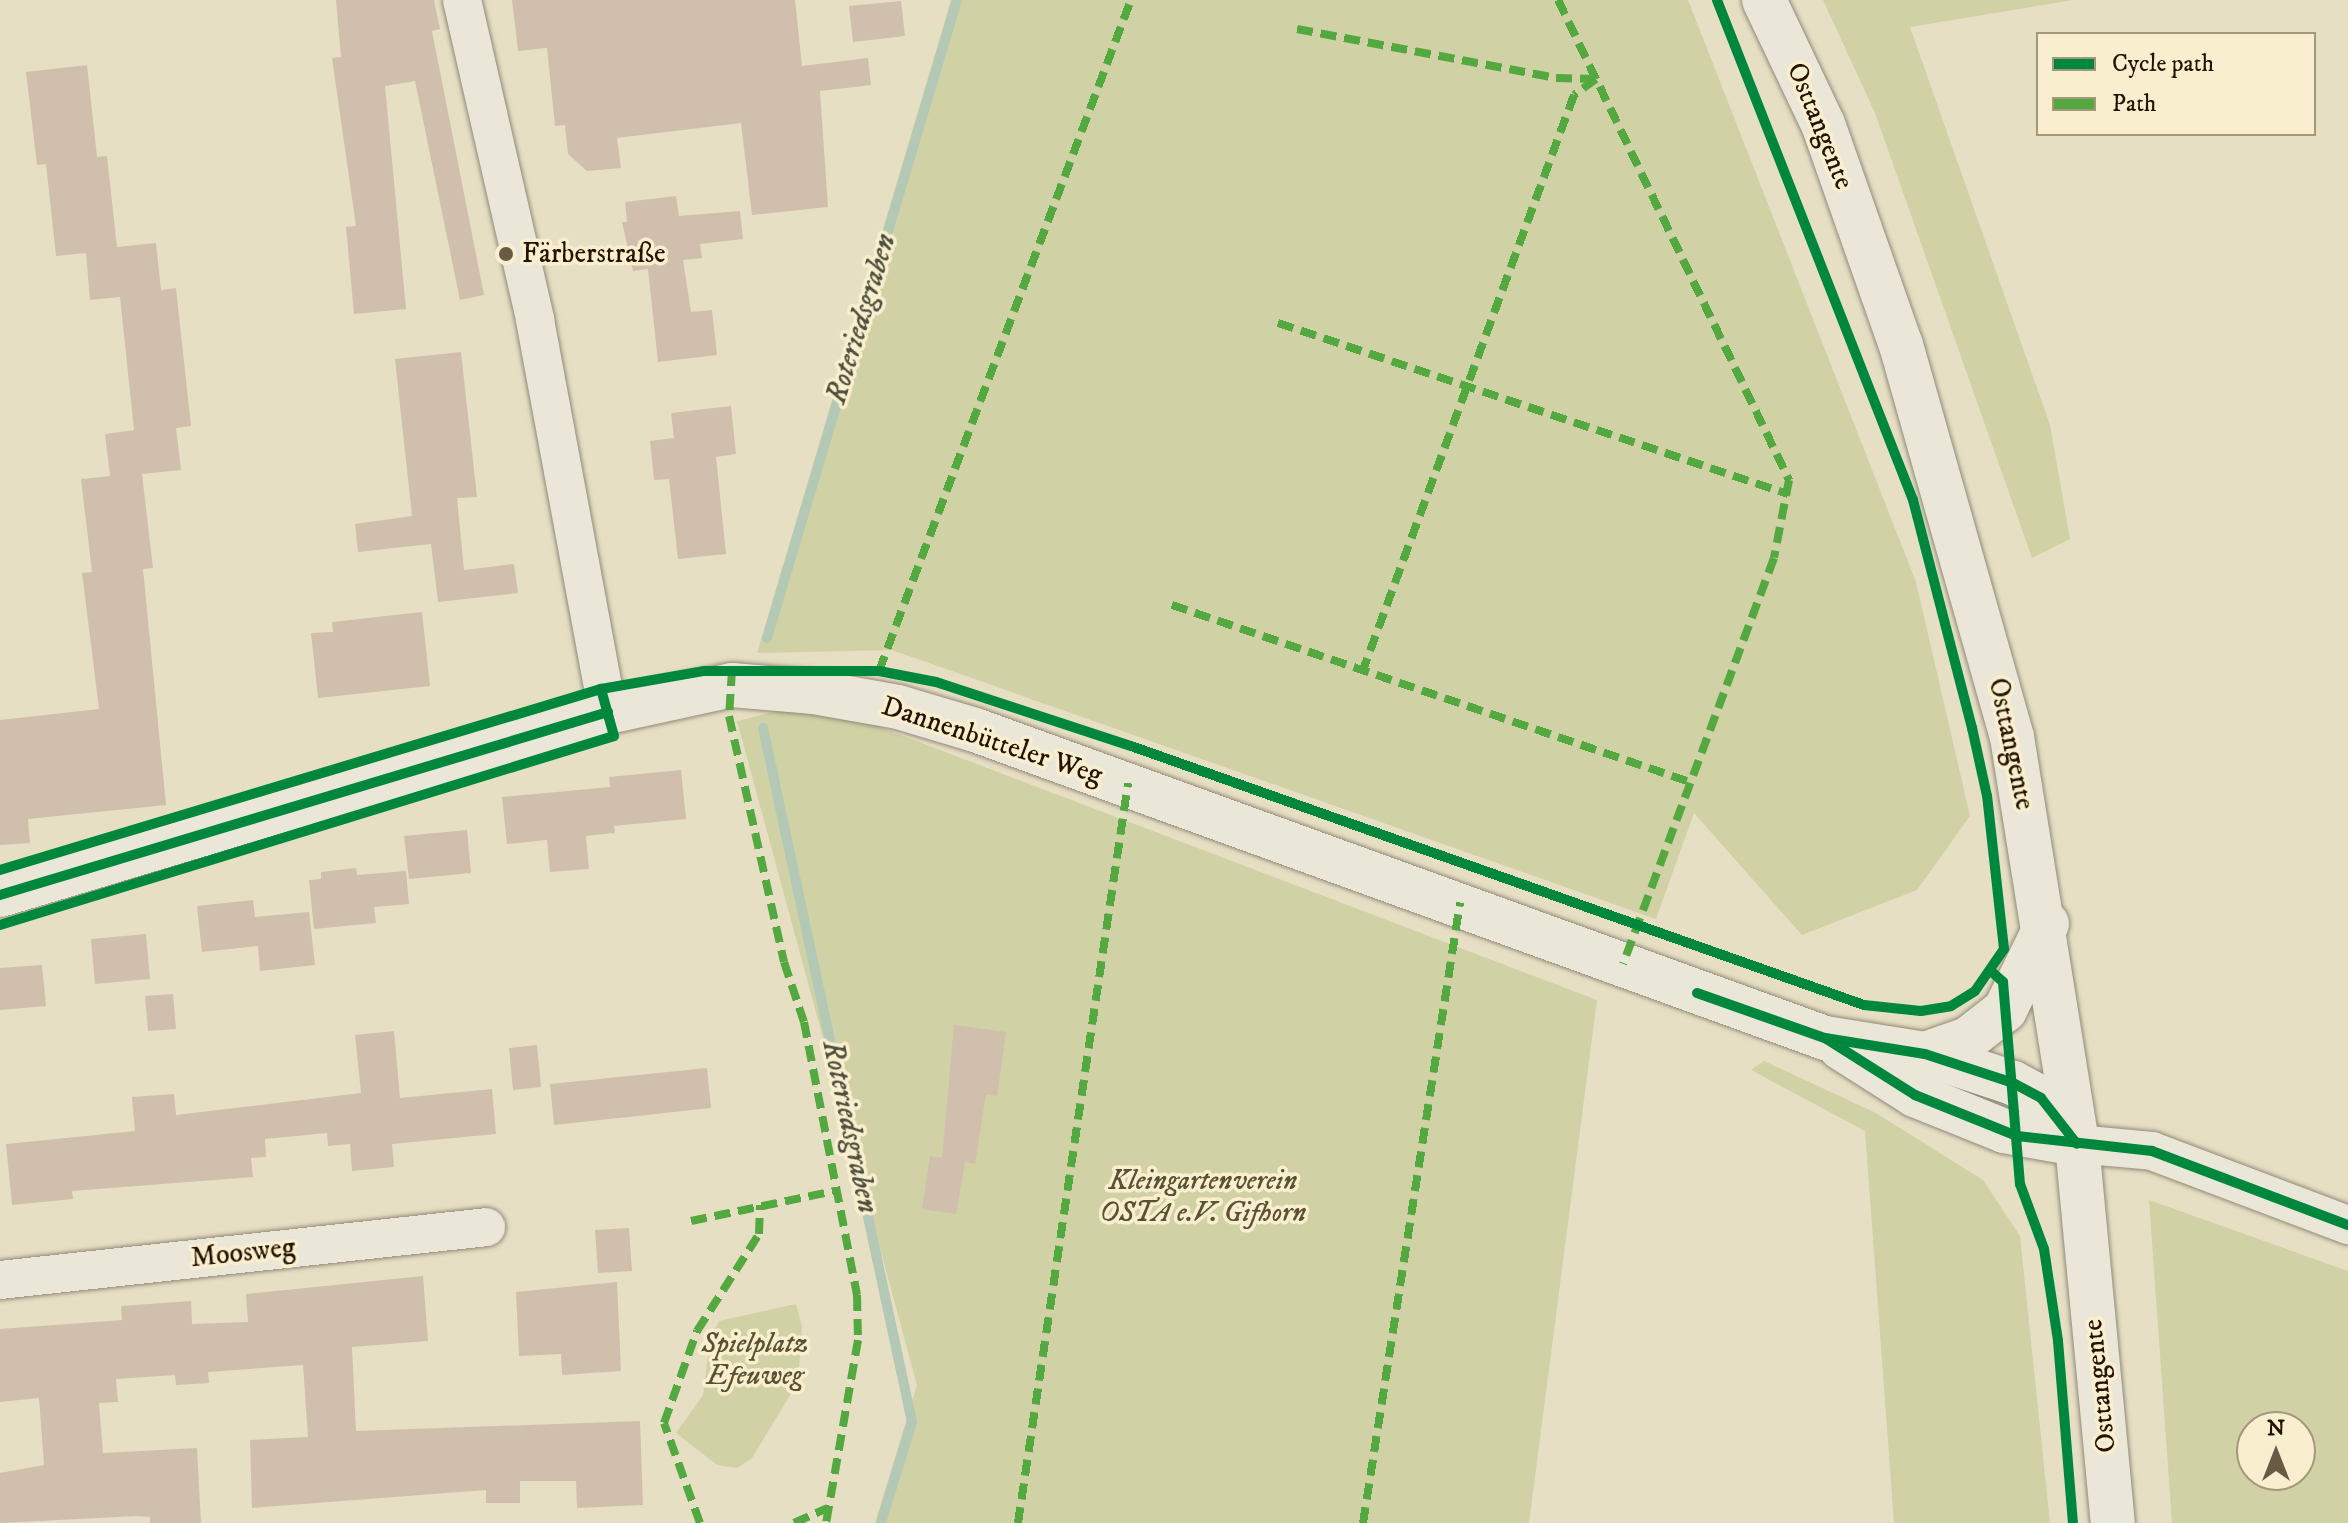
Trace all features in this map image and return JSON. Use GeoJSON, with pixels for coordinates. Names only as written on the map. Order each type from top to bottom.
{"type":"FeatureCollection","features":[{"type":"Feature","properties":{"kind":"street"},"geometry":{"type":"LineString","coordinates":[[462,0],[535,320],[608,712]]}},
{"type":"Feature","properties":{"kind":"street","name":"Osttangente"},"geometry":{"type":"LineString","coordinates":[[1764,0],[1823,124],[1930,436],[2012,737],[2047,924],[2077,1144],[2113,1523]]}},
{"type":"Feature","properties":{"kind":"street","name":"Dannenbütteler Weg"},"geometry":{"type":"LineString","coordinates":[[0,895],[608,712],[732,685],[898,707],[1128,783],[1825,1038],[1925,1054],[2041,1098],[2077,1144]]}},
{"type":"Feature","properties":{"kind":"street","name":"Dannenbütteler Weg"},"geometry":{"type":"LineString","coordinates":[[1925,1054],[1968,1039],[2005,1010],[2047,924]]}},
{"type":"Feature","properties":{"kind":"street","name":"Dannenbütteler Weg"},"geometry":{"type":"LineString","coordinates":[[1825,1038],[1915,1095],[2017,1136],[2152,1151],[2348,1225]]}},
{"type":"Feature","properties":{"kind":"street","name":"Moosweg"},"geometry":{"type":"LineString","coordinates":[[0,1280],[486,1227]]}},
{"type":"Feature","properties":{"kind":"green space"},"geometry":{"type":"Polygon","coordinates":[[[951,0],[1688,0],[1916,582],[1970,816],[1917,890],[1802,935],[1694,813],[1656,919],[892,650],[757,653],[951,0]]]}},
{"type":"Feature","properties":{"kind":"green space"},"geometry":{"type":"Polygon","coordinates":[[[1823,0],[2073,0],[1910,27],[2050,425],[2070,539],[2032,558],[1875,113],[1823,0]]]}},
{"type":"Feature","properties":{"kind":"green space","name":"Kleingartenverein OSTA e.V. Gifhorn"},"geometry":{"type":"Polygon","coordinates":[[[814,702],[1597,1000],[1529,1523],[875,1523],[917,1385],[737,721],[814,702]]]}},
{"type":"Feature","properties":{"kind":"green space"},"geometry":{"type":"Polygon","coordinates":[[[1764,1061],[1876,1113],[1983,1180],[2020,1236],[2050,1523],[1894,1523],[1865,1131],[1751,1070],[1764,1061]]]}},
{"type":"Feature","properties":{"kind":"green space"},"geometry":{"type":"Polygon","coordinates":[[[2149,1200],[2348,1271],[2348,1523],[2172,1523],[2149,1200]]]}},
{"type":"Feature","properties":{"kind":"green space","name":"Spielplatz Efeuweg"},"geometry":{"type":"Polygon","coordinates":[[[796,1304],[802,1326],[798,1382],[752,1458],[737,1468],[717,1465],[676,1433],[703,1395],[710,1340],[719,1321],[796,1304]]]}},
{"type":"Feature","properties":{"kind":"building"},"geometry":{"type":"Polygon","coordinates":[[[336,0],[434,0],[440,29],[432,31],[484,295],[460,300],[415,81],[385,86],[406,309],[354,314],[346,227],[356,226],[332,58],[341,57],[336,0]]]}},
{"type":"Feature","properties":{"kind":"building"},"geometry":{"type":"Polygon","coordinates":[[[512,0],[795,0],[802,66],[868,58],[871,85],[820,91],[828,207],[752,215],[741,123],[617,138],[621,168],[587,171],[568,154],[565,125],[555,126],[547,48],[518,51],[512,0]]]}},
{"type":"Feature","properties":{"kind":"building"},"geometry":{"type":"Polygon","coordinates":[[[901,1],[905,36],[853,42],[849,6],[901,1]]]}},
{"type":"Feature","properties":{"kind":"building"},"geometry":{"type":"Polygon","coordinates":[[[87,65],[97,157],[107,156],[117,247],[156,243],[161,290],[176,288],[191,426],[176,428],[181,470],[142,474],[153,568],[143,569],[166,805],[28,819],[30,843],[0,845],[0,720],[99,709],[82,573],[92,572],[81,479],[110,476],[105,434],[134,430],[120,297],[90,300],[86,253],[56,256],[46,164],[37,165],[26,72],[87,65]]]}},
{"type":"Feature","properties":{"kind":"building"},"geometry":{"type":"Polygon","coordinates":[[[676,196],[679,216],[740,211],[743,239],[700,244],[702,258],[683,260],[691,312],[712,310],[717,355],[658,362],[648,269],[633,271],[622,222],[627,222],[625,202],[676,196]]]}},
{"type":"Feature","properties":{"kind":"building"},"geometry":{"type":"Polygon","coordinates":[[[461,352],[477,497],[457,498],[464,570],[514,564],[518,593],[438,602],[431,544],[358,552],[355,524],[412,516],[395,359],[461,352]]]}},
{"type":"Feature","properties":{"kind":"building"},"geometry":{"type":"Polygon","coordinates":[[[731,406],[736,454],[716,457],[726,554],[678,559],[669,479],[654,480],[650,441],[674,438],[671,413],[731,406]]]}},
{"type":"Feature","properties":{"kind":"building"},"geometry":{"type":"Polygon","coordinates":[[[422,612],[430,686],[318,698],[311,633],[333,632],[332,622],[422,612]]]}},
{"type":"Feature","properties":{"kind":"building"},"geometry":{"type":"Polygon","coordinates":[[[681,770],[686,819],[614,826],[615,833],[586,836],[589,869],[550,872],[547,840],[507,844],[502,797],[610,787],[609,777],[681,770]]]}},
{"type":"Feature","properties":{"kind":"building"},"geometry":{"type":"Polygon","coordinates":[[[467,830],[471,873],[409,879],[404,836],[467,830]]]}},
{"type":"Feature","properties":{"kind":"building"},"geometry":{"type":"Polygon","coordinates":[[[356,868],[357,875],[406,871],[409,904],[374,907],[376,923],[314,929],[309,880],[321,879],[321,872],[356,868]]]}},
{"type":"Feature","properties":{"kind":"building"},"geometry":{"type":"Polygon","coordinates":[[[253,900],[255,917],[309,912],[315,965],[260,971],[258,946],[202,952],[197,906],[253,900]]]}},
{"type":"Feature","properties":{"kind":"building"},"geometry":{"type":"Polygon","coordinates":[[[146,934],[150,979],[95,984],[91,939],[146,934]]]}},
{"type":"Feature","properties":{"kind":"building"},"geometry":{"type":"Polygon","coordinates":[[[42,965],[46,1006],[0,1010],[0,968],[42,965]]]}},
{"type":"Feature","properties":{"kind":"building"},"geometry":{"type":"Polygon","coordinates":[[[173,994],[176,1029],[148,1031],[145,996],[173,994]]]}},
{"type":"Feature","properties":{"kind":"building"},"geometry":{"type":"Polygon","coordinates":[[[954,1025],[1006,1032],[997,1096],[986,1094],[975,1164],[965,1162],[956,1214],[922,1209],[930,1156],[942,1158],[954,1025]]]}},
{"type":"Feature","properties":{"kind":"building"},"geometry":{"type":"Polygon","coordinates":[[[394,1031],[400,1098],[492,1089],[496,1134],[392,1144],[394,1167],[352,1171],[350,1144],[328,1146],[327,1133],[265,1139],[266,1157],[251,1158],[253,1177],[72,1191],[73,1199],[12,1205],[6,1144],[135,1131],[132,1097],[174,1094],[176,1115],[361,1093],[355,1035],[394,1031]]]}},
{"type":"Feature","properties":{"kind":"building"},"geometry":{"type":"Polygon","coordinates":[[[537,1045],[541,1087],[513,1090],[509,1048],[537,1045]]]}},
{"type":"Feature","properties":{"kind":"building"},"geometry":{"type":"Polygon","coordinates":[[[707,1068],[711,1108],[554,1125],[550,1084],[707,1068]]]}},
{"type":"Feature","properties":{"kind":"building"},"geometry":{"type":"Polygon","coordinates":[[[629,1228],[632,1271],[598,1273],[595,1230],[629,1228]]]}},
{"type":"Feature","properties":{"kind":"building"},"geometry":{"type":"Polygon","coordinates":[[[423,1276],[428,1341],[352,1347],[356,1431],[640,1421],[643,1505],[577,1508],[576,1481],[520,1481],[520,1503],[486,1503],[486,1490],[252,1508],[250,1440],[308,1437],[303,1365],[208,1372],[209,1383],[176,1385],[175,1375],[116,1379],[118,1402],[99,1403],[103,1453],[197,1448],[201,1523],[150,1523],[150,1517],[137,1516],[0,1523],[0,1473],[44,1465],[39,1398],[0,1402],[0,1329],[122,1320],[121,1306],[191,1301],[192,1324],[248,1322],[246,1294],[423,1276]]]}},
{"type":"Feature","properties":{"kind":"building"},"geometry":{"type":"Polygon","coordinates":[[[617,1282],[621,1371],[562,1375],[561,1354],[519,1356],[516,1292],[617,1282]]]}},
{"type":"Feature","properties":{"kind":"waterway","name":"Roteriedsgraben"},"geometry":{"type":"LineString","coordinates":[[767,638],[957,0]]}},
{"type":"Feature","properties":{"kind":"waterway","name":"Roteriedsgraben"},"geometry":{"type":"LineString","coordinates":[[763,728],[912,1422],[881,1523]]}},
{"type":"Feature","properties":{"kind":"marked path"},"geometry":{"type":"LineString","coordinates":[[879,671],[1131,0]]}},
{"type":"Feature","properties":{"kind":"marked path"},"geometry":{"type":"LineString","coordinates":[[1558,0],[1789,480],[1774,558],[1623,964]]}},
{"type":"Feature","properties":{"kind":"marked path"},"geometry":{"type":"LineString","coordinates":[[1297,29],[1556,78],[1596,79],[1574,95],[1363,670]]}},
{"type":"Feature","properties":{"kind":"marked path"},"geometry":{"type":"LineString","coordinates":[[1278,323],[1788,494]]}},
{"type":"Feature","properties":{"kind":"marked path"},"geometry":{"type":"LineString","coordinates":[[1172,605],[1690,782]]}},
{"type":"Feature","properties":{"kind":"marked path"},"geometry":{"type":"LineString","coordinates":[[732,670],[729,716],[784,962],[804,1022],[857,1295],[858,1340],[826,1523]]}},
{"type":"Feature","properties":{"kind":"marked path"},"geometry":{"type":"LineString","coordinates":[[1018,1523],[1128,783]]}},
{"type":"Feature","properties":{"kind":"marked path"},"geometry":{"type":"LineString","coordinates":[[1363,1523],[1460,903]]}},
{"type":"Feature","properties":{"kind":"marked path"},"geometry":{"type":"LineString","coordinates":[[691,1221],[835,1191]]}},
{"type":"Feature","properties":{"kind":"marked path"},"geometry":{"type":"LineString","coordinates":[[700,1523],[664,1423],[697,1331],[759,1234],[760,1205]]}},
{"type":"Feature","properties":{"kind":"marked path"},"geometry":{"type":"LineString","coordinates":[[794,1523],[828,1508]]}},
{"type":"Feature","properties":{"kind":"cycle path"},"geometry":{"type":"LineString","coordinates":[[0,870],[601,689],[704,671],[879,671],[936,682],[1131,746],[1864,1005],[1921,1011],[1951,1006],[1975,991],[2004,949],[1987,796],[1972,728],[1913,500],[1717,0]]}},
{"type":"Feature","properties":{"kind":"cycle path"},"geometry":{"type":"LineString","coordinates":[[0,925],[614,736],[601,689]]}},
{"type":"Feature","properties":{"kind":"cycle path"},"geometry":{"type":"LineString","coordinates":[[0,895],[608,712]]}},
{"type":"Feature","properties":{"kind":"cycle path"},"geometry":{"type":"LineString","coordinates":[[1992,972],[2003,982],[2020,1184],[2044,1249],[2058,1341],[2073,1523]]}},
{"type":"Feature","properties":{"kind":"cycle path"},"geometry":{"type":"LineString","coordinates":[[1697,993],[1825,1038],[1925,1054],[2013,1083],[2041,1098],[2077,1144]]}},
{"type":"Feature","properties":{"kind":"cycle path"},"geometry":{"type":"LineString","coordinates":[[1825,1038],[1915,1095],[2017,1136],[2152,1151],[2348,1225]]}},
{"type":"Feature","properties":{"kind":"place","name":"Färberstraße"},"geometry":{"type":"Point","coordinates":[506,254]}}]}
